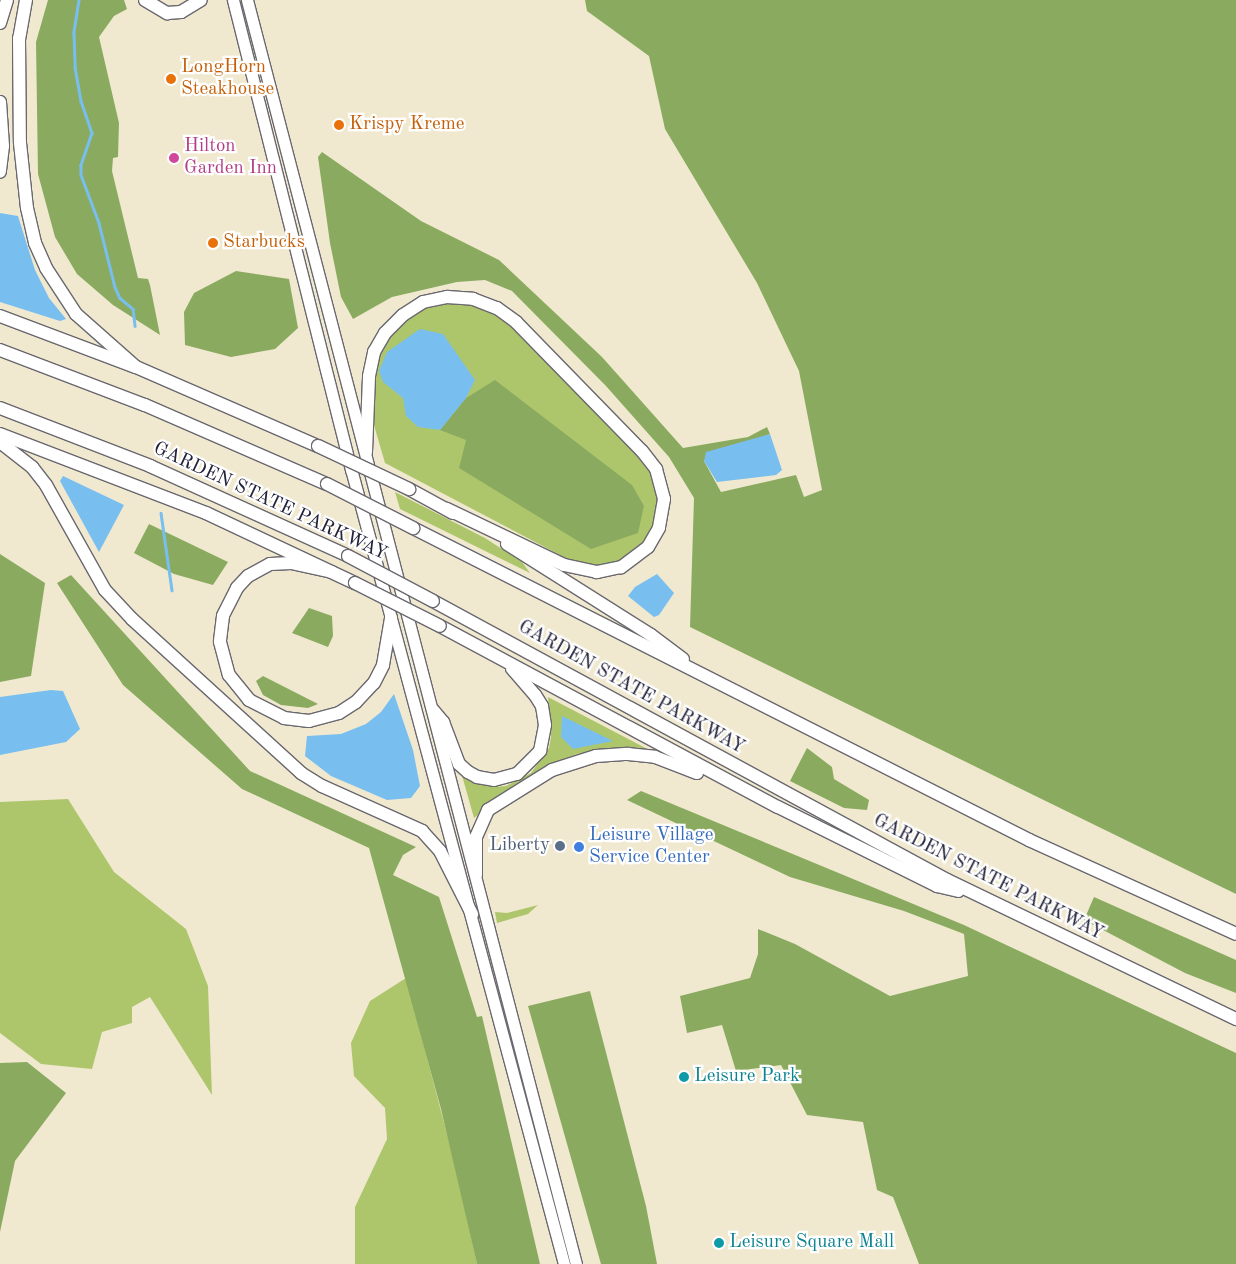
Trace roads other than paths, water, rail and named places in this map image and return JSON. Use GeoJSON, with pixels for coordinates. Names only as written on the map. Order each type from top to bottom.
{"type":"FeatureCollection","features":[{"type":"Feature","properties":{"kind":"highway"},"geometry":{"type":"LineString","coordinates":[[0,23],[7,0]]}},
{"type":"Feature","properties":{"kind":"highway"},"geometry":{"type":"LineString","coordinates":[[26,0],[19,38],[20,143],[27,208],[35,243],[46,268],[76,314],[136,367]]}},
{"type":"Feature","properties":{"kind":"highway"},"geometry":{"type":"LineString","coordinates":[[144,0],[167,13],[181,12],[201,0]]}},
{"type":"Feature","properties":{"kind":"highway"},"geometry":{"type":"LineString","coordinates":[[232,0],[391,618],[472,914],[564,1264]]}},
{"type":"Feature","properties":{"kind":"highway"},"geometry":{"type":"LineString","coordinates":[[248,0],[576,1264]]}},
{"type":"Feature","properties":{"kind":"highway"},"geometry":{"type":"LineString","coordinates":[[0,102],[3,146],[0,172]]}},
{"type":"Feature","properties":{"kind":"highway"},"geometry":{"type":"LineString","coordinates":[[0,316],[136,367],[318,446],[564,565],[597,572],[621,567],[648,547],[660,528],[664,499],[656,469],[642,451],[516,322],[497,308],[473,299],[447,297],[423,302],[402,315],[384,334],[374,352],[369,376],[366,452]]}},
{"type":"Feature","properties":{"kind":"highway","name":"GARDEN STATE PARKWAY"},"geometry":{"type":"LineString","coordinates":[[0,350],[146,405],[327,484],[711,680],[1078,864],[1236,934]]}},
{"type":"Feature","properties":{"kind":"highway","name":"GARDEN STATE PARKWAY"},"geometry":{"type":"LineString","coordinates":[[0,408],[150,466],[348,556],[978,896],[1236,1019]]}},
{"type":"Feature","properties":{"kind":"highway"},"geometry":{"type":"LineString","coordinates":[[0,434],[206,513],[332,572],[440,626],[718,776],[937,886],[978,896]]}},
{"type":"Feature","properties":{"kind":"highway"},"geometry":{"type":"LineString","coordinates":[[0,442],[20,455],[46,485],[105,590],[132,619],[301,773],[322,786],[422,831],[440,851],[472,914]]}},
{"type":"Feature","properties":{"kind":"highway"},"geometry":{"type":"LineString","coordinates":[[447,509],[651,635],[711,680]]}},
{"type":"Feature","properties":{"kind":"highway"},"geometry":{"type":"LineString","coordinates":[[332,572],[286,563],[270,564],[248,576],[237,588],[223,616],[220,642],[229,675],[249,700],[284,718],[309,721],[339,713],[356,702],[374,683],[383,665],[391,618]]}},
{"type":"Feature","properties":{"kind":"highway"},"geometry":{"type":"LineString","coordinates":[[433,710],[443,722],[459,764],[468,772],[476,777],[494,780],[522,770],[540,751],[545,725],[542,706],[535,695],[503,660]]}},
{"type":"Feature","properties":{"kind":"highway"},"geometry":{"type":"LineString","coordinates":[[476,875],[476,836],[488,810],[561,766],[596,756],[628,754],[655,757],[703,776],[718,776]]}},
{"type":"Feature","properties":{"kind":"water"},"geometry":{"type":"Polygon","coordinates":[[[0,213],[18,216],[35,270],[49,298],[66,319],[60,321],[0,302],[0,213]]]}},
{"type":"Feature","properties":{"kind":"water"},"geometry":{"type":"Polygon","coordinates":[[[420,329],[443,334],[475,380],[466,398],[440,430],[418,427],[406,416],[403,398],[383,382],[379,371],[387,352],[420,329]]]}},
{"type":"Feature","properties":{"kind":"water"},"geometry":{"type":"Polygon","coordinates":[[[770,434],[782,470],[776,475],[717,482],[704,461],[706,452],[770,434]]]}},
{"type":"Feature","properties":{"kind":"water"},"geometry":{"type":"Polygon","coordinates":[[[63,476],[124,505],[99,552],[60,481],[63,476]]]}},
{"type":"Feature","properties":{"kind":"water"},"geometry":{"type":"Polygon","coordinates":[[[657,574],[674,593],[659,615],[654,617],[628,596],[635,587],[657,574]]]}},
{"type":"Feature","properties":{"kind":"water"},"geometry":{"type":"Polygon","coordinates":[[[51,690],[63,691],[80,729],[66,742],[0,755],[0,697],[51,690]]]}},
{"type":"Feature","properties":{"kind":"water"},"geometry":{"type":"Polygon","coordinates":[[[394,694],[413,750],[420,786],[411,798],[387,800],[331,776],[305,756],[307,736],[341,734],[366,724],[381,712],[394,694]]]}},
{"type":"Feature","properties":{"kind":"water"},"geometry":{"type":"Polygon","coordinates":[[[562,716],[613,741],[573,749],[561,737],[562,716]]]}},
{"type":"Feature","properties":{"kind":"waterway"},"geometry":{"type":"LineString","coordinates":[[79,0],[74,33],[75,67],[81,101],[92,133],[81,165],[81,175],[99,223],[115,287],[120,298],[133,309],[135,326]]}},
{"type":"Feature","properties":{"kind":"waterway"},"geometry":{"type":"LineString","coordinates":[[161,513],[172,590]]}},
{"type":"Feature","properties":{"kind":"place","name":"LongHorn Steakhouse"},"geometry":{"type":"Point","coordinates":[171,79]}},
{"type":"Feature","properties":{"kind":"place","name":"Krispy Kreme"},"geometry":{"type":"Point","coordinates":[339,125]}},
{"type":"Feature","properties":{"kind":"place","name":"Hilton Garden Inn"},"geometry":{"type":"Point","coordinates":[174,158]}},
{"type":"Feature","properties":{"kind":"place","name":"Starbucks"},"geometry":{"type":"Point","coordinates":[213,243]}},
{"type":"Feature","properties":{"kind":"place","name":"Liberty"},"geometry":{"type":"Point","coordinates":[560,846]}},
{"type":"Feature","properties":{"kind":"place","name":"Leisure Village Service Center"},"geometry":{"type":"Point","coordinates":[579,847]}},
{"type":"Feature","properties":{"kind":"place","name":"Leisure Park"},"geometry":{"type":"Point","coordinates":[684,1077]}},
{"type":"Feature","properties":{"kind":"place","name":"Leisure Square Mall"},"geometry":{"type":"Point","coordinates":[719,1243]}}]}
